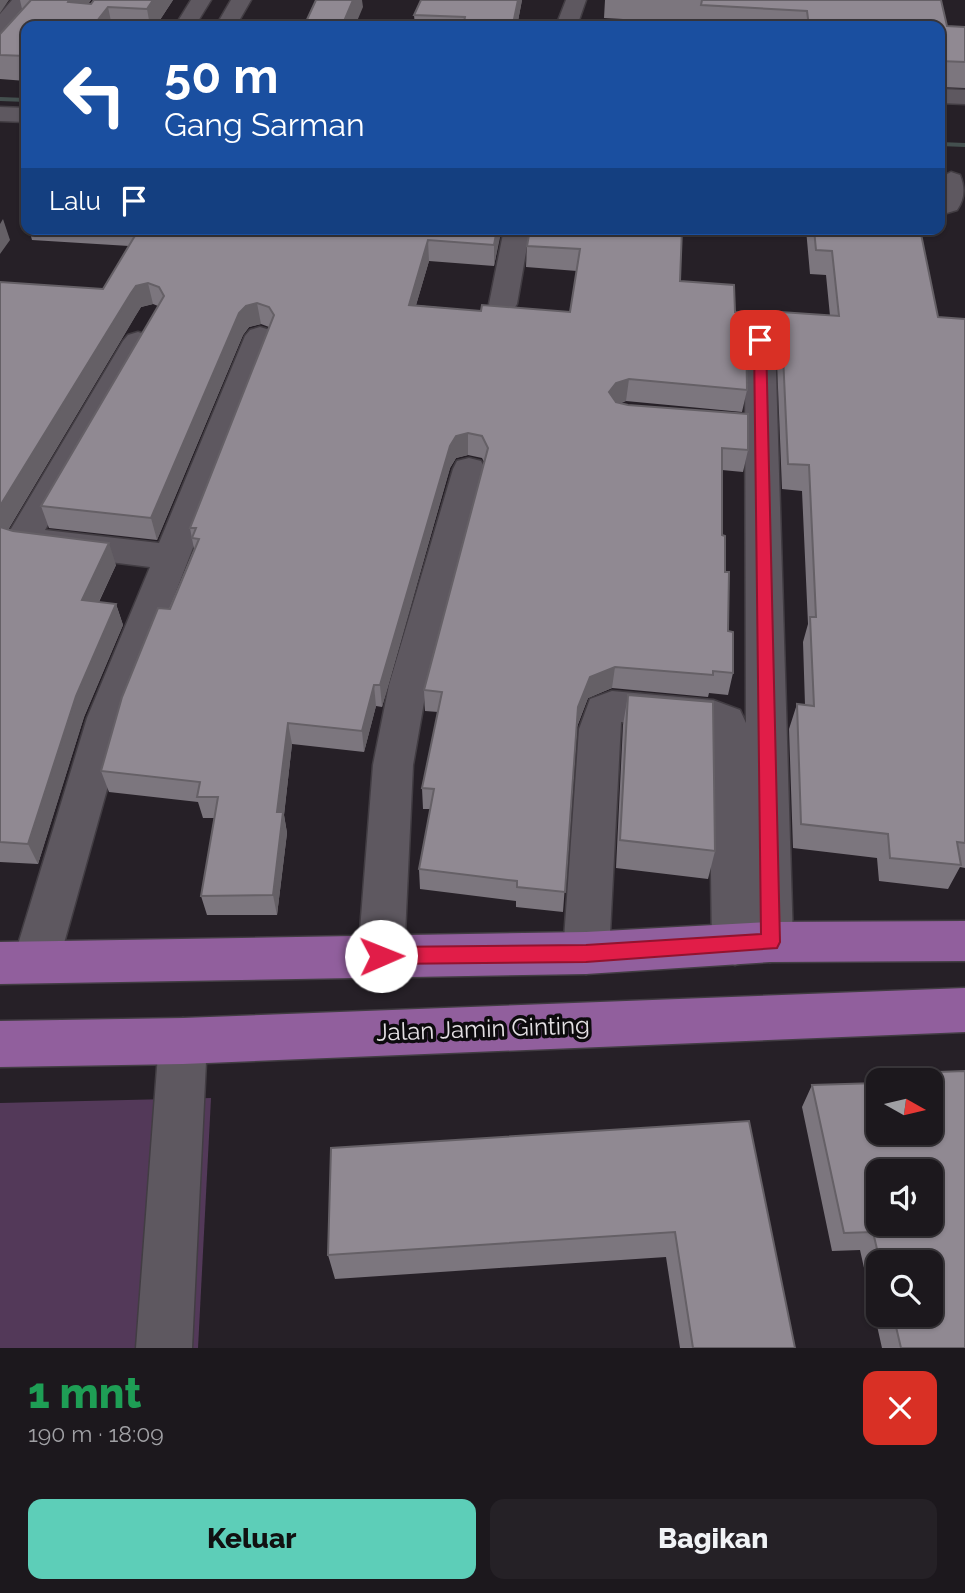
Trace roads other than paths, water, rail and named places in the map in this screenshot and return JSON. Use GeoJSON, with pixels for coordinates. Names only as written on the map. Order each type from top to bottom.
{"type":"FeatureCollection","features":[{"type":"Feature","properties":{"kind":"main road"},"geometry":{"type":"LineString","coordinates":[[18,962],[586,953],[753,943],[965,941]]}},
{"type":"Feature","properties":{"kind":"main road","name":"Jalan Jamin Ginting"},"geometry":{"type":"LineString","coordinates":[[0,1044],[183,1041],[965,1010]]}},
{"type":"Feature","properties":{"kind":"street"},"geometry":{"type":"LineString","coordinates":[[21,32],[1,33],[8,18],[23,0]]}},
{"type":"Feature","properties":{"kind":"street"},"geometry":{"type":"LineString","coordinates":[[189,21],[201,0]]}},
{"type":"Feature","properties":{"kind":"street"},"geometry":{"type":"LineString","coordinates":[[229,21],[241,0]]}},
{"type":"Feature","properties":{"kind":"street"},"geometry":{"type":"LineString","coordinates":[[569,21],[576,0]]}},
{"type":"Feature","properties":{"kind":"street"},"geometry":{"type":"LineString","coordinates":[[945,96],[965,97]]}},
{"type":"Feature","properties":{"kind":"street"},"geometry":{"type":"LineString","coordinates":[[0,114],[21,115]]}},
{"type":"Feature","properties":{"kind":"street"},"geometry":{"type":"LineString","coordinates":[[0,134],[21,135]]}},
{"type":"Feature","properties":{"kind":"street"},"geometry":{"type":"LineString","coordinates":[[945,206],[955,191],[952,172]]}},
{"type":"Feature","properties":{"kind":"street"},"geometry":{"type":"LineString","coordinates":[[503,304],[516,235]]}},
{"type":"Feature","properties":{"kind":"street"},"geometry":{"type":"LineString","coordinates":[[152,316],[11,537],[172,556]]}},
{"type":"Feature","properties":{"kind":"street"},"geometry":{"type":"LineString","coordinates":[[18,962],[107,718],[260,336]]}},
{"type":"Feature","properties":{"kind":"street"},"geometry":{"type":"LineString","coordinates":[[753,943],[749,425],[760,340]]}},
{"type":"Feature","properties":{"kind":"street"},"geometry":{"type":"LineString","coordinates":[[381,956],[393,765],[408,685],[469,469]]}},
{"type":"Feature","properties":{"kind":"street"},"geometry":{"type":"LineString","coordinates":[[586,953],[599,729],[604,710],[612,706],[713,716],[726,721],[730,735],[753,943]]}},
{"type":"Feature","properties":{"kind":"street"},"geometry":{"type":"LineString","coordinates":[[163,1348],[183,1041]]}},
{"type":"Feature","properties":{"kind":"waterway"},"geometry":{"type":"LineString","coordinates":[[0,99],[21,100]]}},
{"type":"Feature","properties":{"kind":"waterway"},"geometry":{"type":"LineString","coordinates":[[945,144],[965,145]]}}]}
